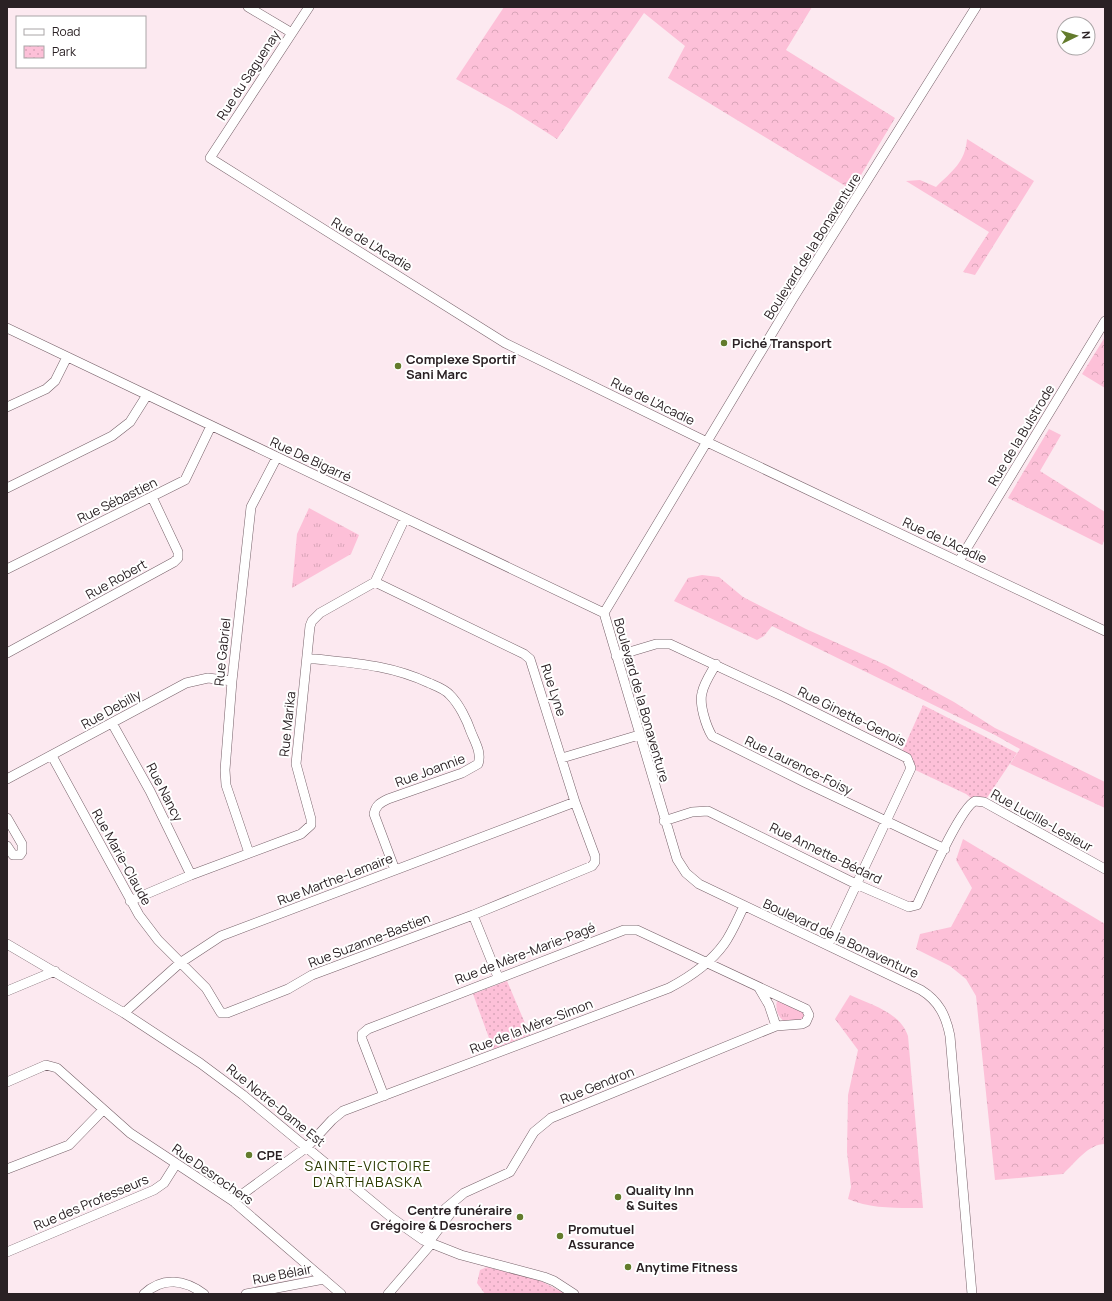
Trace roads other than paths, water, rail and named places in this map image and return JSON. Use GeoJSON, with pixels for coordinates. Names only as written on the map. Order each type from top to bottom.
{"type":"FeatureCollection","features":[{"type":"Feature","properties":{"kind":"street"},"geometry":{"type":"LineString","coordinates":[[248,7],[292,33]]}},
{"type":"Feature","properties":{"kind":"street","name":"Rue du Saguenay"},"geometry":{"type":"LineString","coordinates":[[210,158],[309,7]]}},
{"type":"Feature","properties":{"kind":"street","name":"Boulevard de la Bonaventure"},"geometry":{"type":"LineString","coordinates":[[972,1294],[950,1036],[943,1013],[931,997],[921,990],[699,884],[686,874],[677,859],[664,821],[604,613],[792,300],[976,7]]}},
{"type":"Feature","properties":{"kind":"street","name":"Rue de L'Acadie"},"geometry":{"type":"LineString","coordinates":[[210,158],[505,343],[707,442],[1105,631]]}},
{"type":"Feature","properties":{"kind":"street","name":"Rue de la Bulstrode"},"geometry":{"type":"LineString","coordinates":[[959,561],[1105,321]]}},
{"type":"Feature","properties":{"kind":"street","name":"Rue De Bigarré"},"geometry":{"type":"LineString","coordinates":[[7,328],[604,613]]}},
{"type":"Feature","properties":{"kind":"street"},"geometry":{"type":"LineString","coordinates":[[7,407],[46,389],[55,381],[67,357]]}},
{"type":"Feature","properties":{"kind":"street"},"geometry":{"type":"LineString","coordinates":[[7,488],[112,436],[130,422],[146,395]]}},
{"type":"Feature","properties":{"kind":"street","name":"Rue Sébastien"},"geometry":{"type":"LineString","coordinates":[[7,569],[185,480],[211,426]]}},
{"type":"Feature","properties":{"kind":"street","name":"Rue Gabriel"},"geometry":{"type":"LineString","coordinates":[[249,853],[225,776],[232,681],[251,507],[277,457]]}},
{"type":"Feature","properties":{"kind":"street","name":"Rue Robert"},"geometry":{"type":"LineString","coordinates":[[7,653],[174,562],[178,558],[178,552],[152,497]]}},
{"type":"Feature","properties":{"kind":"street"},"geometry":{"type":"LineString","coordinates":[[375,582],[405,518]]}},
{"type":"Feature","properties":{"kind":"street","name":"Rue Marika"},"geometry":{"type":"LineString","coordinates":[[130,900],[191,875],[301,834],[311,825],[311,819],[296,764],[310,626],[316,617],[375,582]]}},
{"type":"Feature","properties":{"kind":"street","name":"Rue Lyne"},"geometry":{"type":"LineString","coordinates":[[375,582],[524,654],[530,660],[575,802],[595,856],[595,862],[588,869]]}},
{"type":"Feature","properties":{"kind":"street","name":"Rue Ginette-Genois"},"geometry":{"type":"LineString","coordinates":[[616,656],[663,643],[670,644],[716,664],[907,758],[910,762],[911,768],[828,945]]}},
{"type":"Feature","properties":{"kind":"street","name":"Rue Joannie"},"geometry":{"type":"LineString","coordinates":[[307,658],[383,666],[410,674],[444,690],[451,696],[469,726],[479,752],[480,759],[478,764],[462,773],[388,799],[378,805],[375,809],[374,814],[395,870]]}},
{"type":"Feature","properties":{"kind":"street","name":"Rue Laurence-Foisy"},"geometry":{"type":"LineString","coordinates":[[716,664],[702,693],[701,700],[709,731],[712,736],[945,849]]}},
{"type":"Feature","properties":{"kind":"street","name":"Rue Debilly"},"geometry":{"type":"LineString","coordinates":[[7,779],[193,680],[208,678],[232,681]]}},
{"type":"Feature","properties":{"kind":"street","name":"Rue Nancy"},"geometry":{"type":"LineString","coordinates":[[112,723],[150,791],[191,875]]}},
{"type":"Feature","properties":{"kind":"street"},"geometry":{"type":"LineString","coordinates":[[562,758],[638,735]]}},
{"type":"Feature","properties":{"kind":"street","name":"Rue Marie-Claude"},"geometry":{"type":"LineString","coordinates":[[52,756],[130,900],[148,929],[180,963]]}},
{"type":"Feature","properties":{"kind":"street","name":"Rue Lucille-Lesieur"},"geometry":{"type":"LineString","coordinates":[[945,849],[968,807],[972,803],[980,801],[1105,869]]}},
{"type":"Feature","properties":{"kind":"street","name":"Rue Marthe-Lemaire"},"geometry":{"type":"LineString","coordinates":[[124,1013],[180,963],[221,936],[575,802]]}},
{"type":"Feature","properties":{"kind":"street","name":"Rue Annette-Bédard"},"geometry":{"type":"LineString","coordinates":[[664,821],[692,812],[708,811],[856,884],[913,907],[917,905],[945,849]]}},
{"type":"Feature","properties":{"kind":"street"},"geometry":{"type":"LineString","coordinates":[[7,818],[22,844],[22,852],[20,855],[13,855],[7,846]]}},
{"type":"Feature","properties":{"kind":"street","name":"Rue Suzanne-Bastien"},"geometry":{"type":"LineString","coordinates":[[180,963],[206,988],[218,1010],[221,1013],[227,1013],[288,988],[312,975],[473,915],[588,869]]}},
{"type":"Feature","properties":{"kind":"street","name":"Rue de la Mère-Simon"},"geometry":{"type":"LineString","coordinates":[[233,1201],[308,1147],[336,1115],[669,988],[689,976],[724,944],[744,906]]}},
{"type":"Feature","properties":{"kind":"street"},"geometry":{"type":"LineString","coordinates":[[473,915],[498,977]]}},
{"type":"Feature","properties":{"kind":"street","name":"Rue de Mère-Marie-Pagé"},"geometry":{"type":"LineString","coordinates":[[384,1096],[362,1039],[362,1034],[368,1029],[498,977],[630,929],[637,930],[706,962],[808,1011],[810,1015],[806,1022],[795,1025],[776,1026]]}},
{"type":"Feature","properties":{"kind":"street","name":"Rue Notre-Dame Est"},"geometry":{"type":"LineString","coordinates":[[7,944],[55,971],[163,1037],[216,1074],[308,1147],[392,1218],[427,1242],[461,1255],[554,1280],[574,1294]]}},
{"type":"Feature","properties":{"kind":"street"},"geometry":{"type":"LineString","coordinates":[[7,991],[55,971]]}},
{"type":"Feature","properties":{"kind":"street"},"geometry":{"type":"LineString","coordinates":[[758,987],[769,1005],[776,1026]]}},
{"type":"Feature","properties":{"kind":"street","name":"Rue Gendron"},"geometry":{"type":"LineString","coordinates":[[388,1294],[427,1242],[446,1208],[471,1189],[510,1172],[534,1132],[551,1118],[776,1026]]}},
{"type":"Feature","properties":{"kind":"street","name":"Rue Desrochers"},"geometry":{"type":"LineString","coordinates":[[7,1082],[46,1066],[51,1065],[57,1068],[130,1133],[233,1201],[341,1294]]}},
{"type":"Feature","properties":{"kind":"street"},"geometry":{"type":"LineString","coordinates":[[7,1169],[69,1145],[104,1110]]}},
{"type":"Feature","properties":{"kind":"street","name":"Rue des Professeurs"},"geometry":{"type":"LineString","coordinates":[[7,1252],[154,1190],[164,1183],[176,1164]]}},
{"type":"Feature","properties":{"kind":"street","name":"Rue Bélair"},"geometry":{"type":"LineString","coordinates":[[246,1294],[324,1279]]}},
{"type":"Feature","properties":{"kind":"street"},"geometry":{"type":"LineString","coordinates":[[144,1294],[157,1285],[175,1281],[184,1282],[204,1294]]}},
{"type":"Feature","properties":{"kind":"place","name":"Piché Transport"},"geometry":{"type":"Point","coordinates":[724,343]}},
{"type":"Feature","properties":{"kind":"place","name":"Complexe Sportif Sani Marc"},"geometry":{"type":"Point","coordinates":[398,366]}},
{"type":"Feature","properties":{"kind":"place","name":"CPE"},"geometry":{"type":"Point","coordinates":[249,1155]}},
{"type":"Feature","properties":{"kind":"place","name":"Quality Inn & Suites"},"geometry":{"type":"Point","coordinates":[618,1197]}},
{"type":"Feature","properties":{"kind":"place","name":"Centre funéraire Grégoire & Desrochers"},"geometry":{"type":"Point","coordinates":[520,1217]}},
{"type":"Feature","properties":{"kind":"place","name":"Promutuel Assurance"},"geometry":{"type":"Point","coordinates":[560,1236]}},
{"type":"Feature","properties":{"kind":"place","name":"Anytime Fitness"},"geometry":{"type":"Point","coordinates":[628,1267]}},
{"type":"Feature","properties":{"kind":"district","name":"SAINTE-VICTOIRE D'ARTHABASKA"},"geometry":{"type":"Point","coordinates":[368,1174]}}]}
